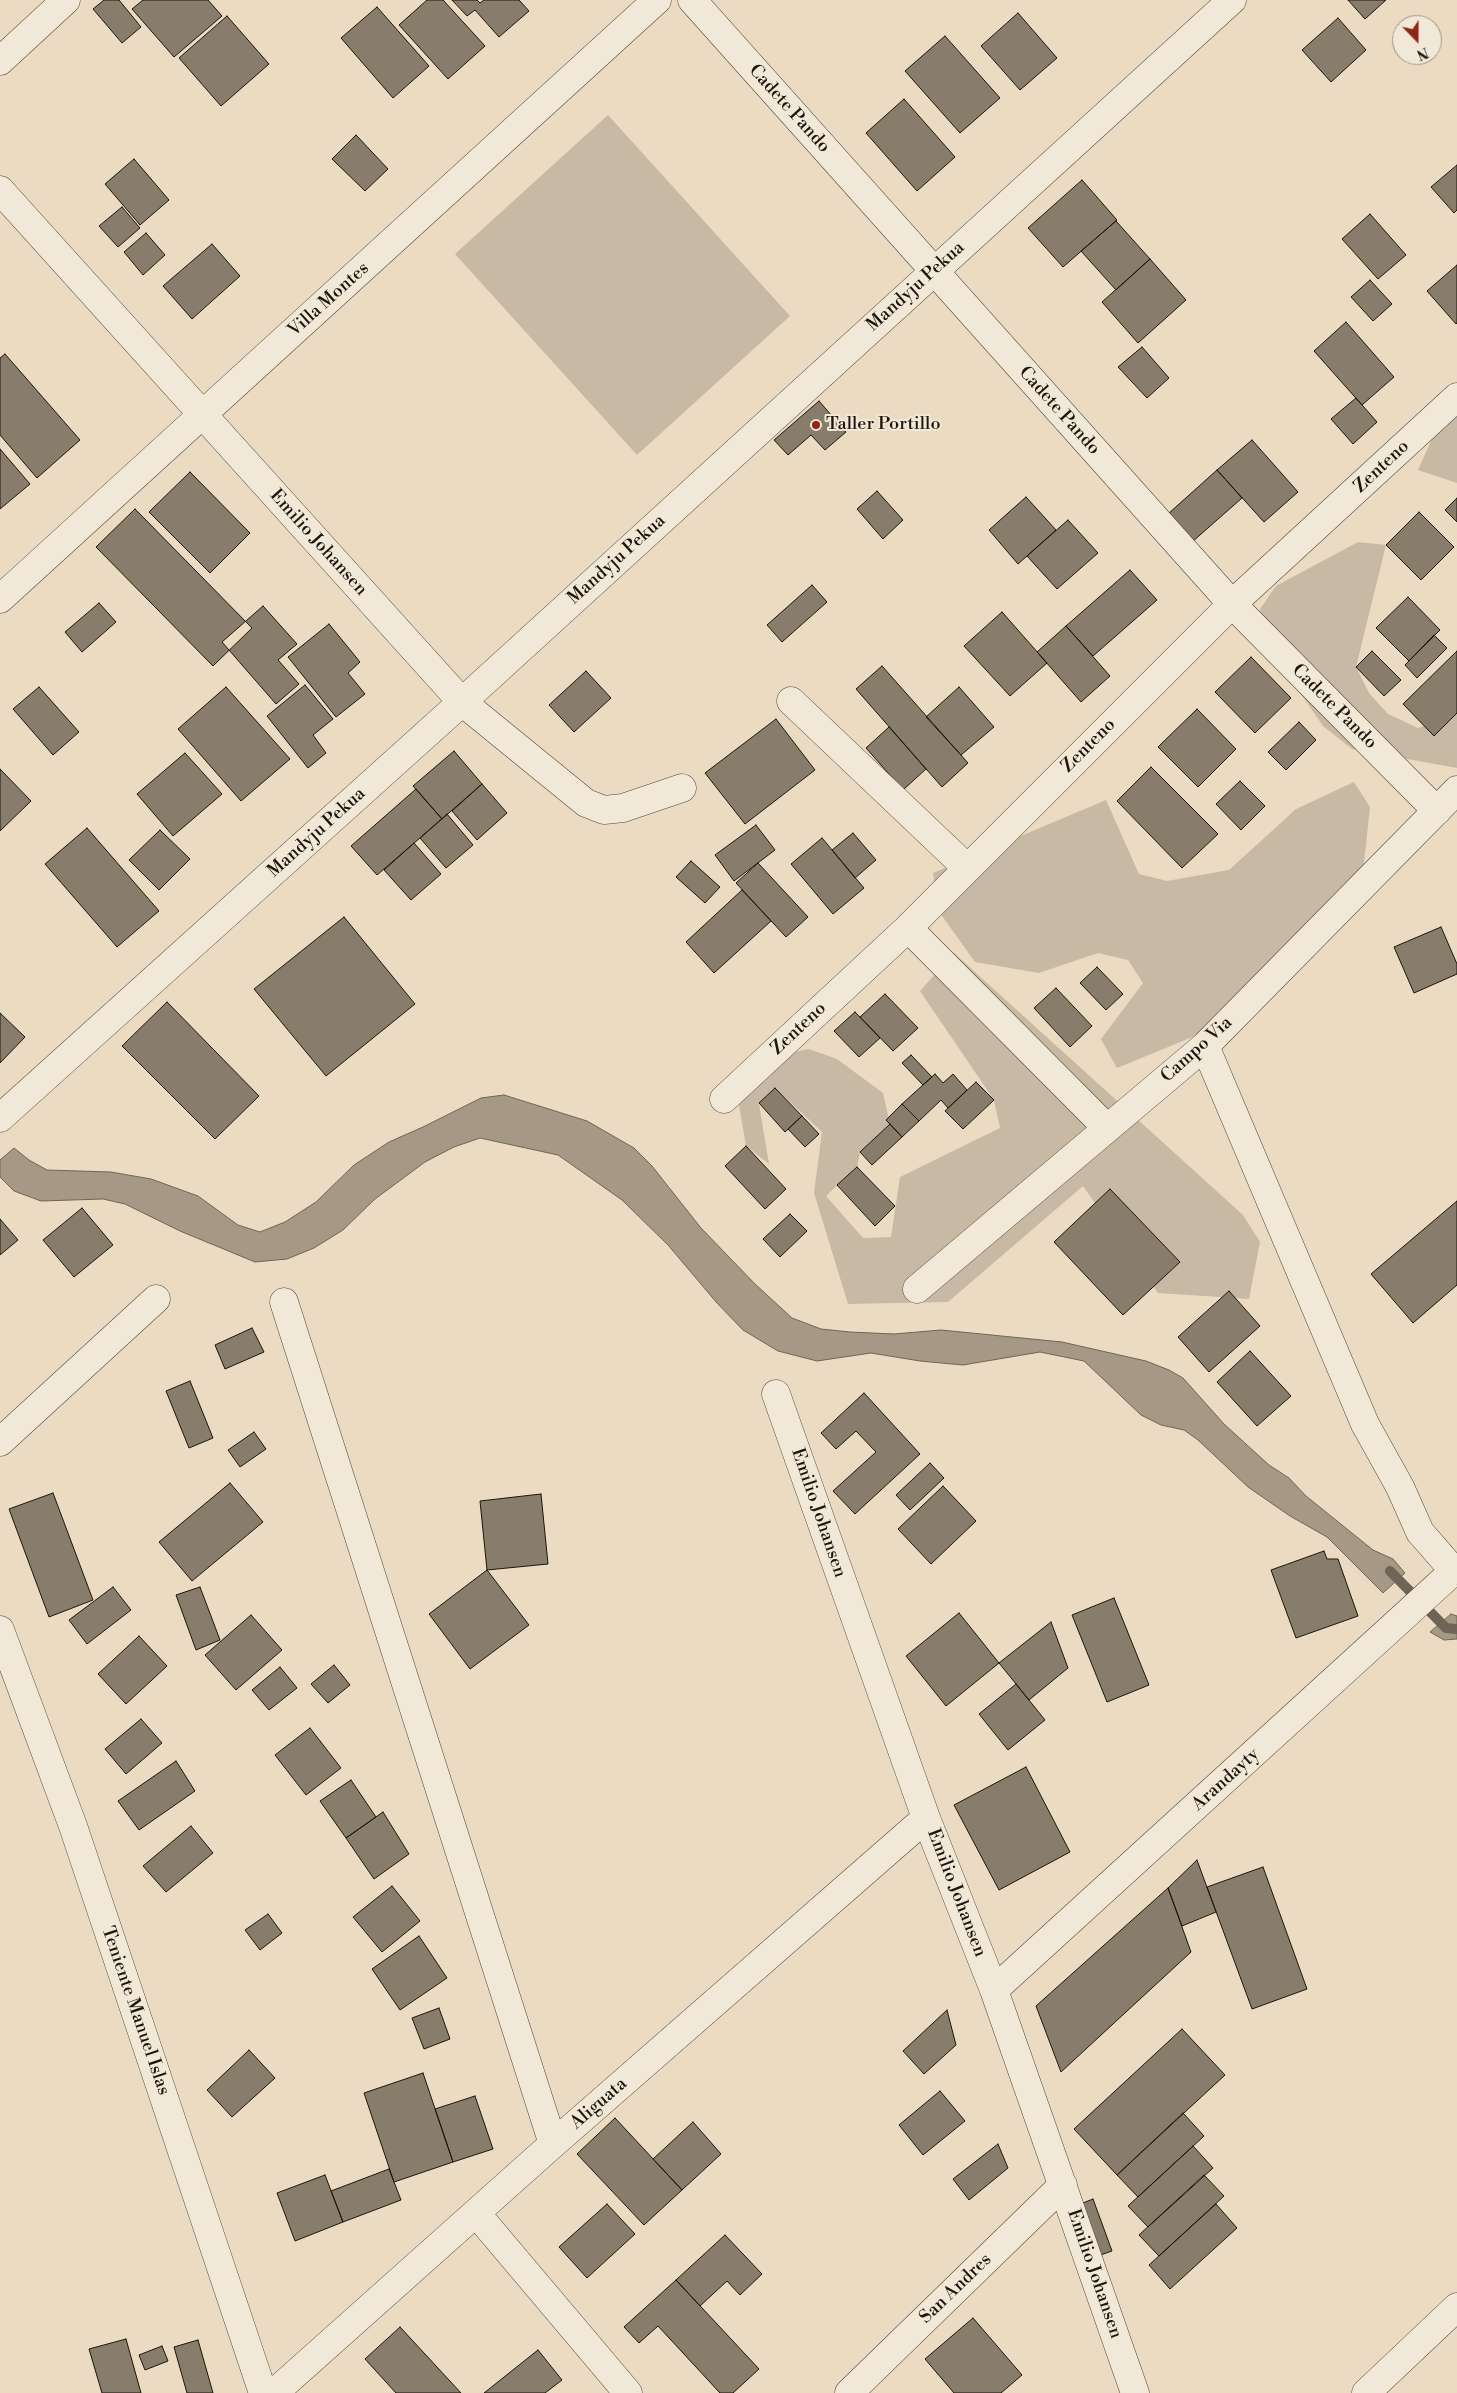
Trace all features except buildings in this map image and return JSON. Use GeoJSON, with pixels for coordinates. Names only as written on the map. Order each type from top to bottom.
{"type":"FeatureCollection","features":[{"type":"Feature","properties":{"kind":"street"},"geometry":{"type":"LineString","coordinates":[[0,61],[66,0]]}},
{"type":"Feature","properties":{"kind":"street","name":"Villa Montes"},"geometry":{"type":"LineString","coordinates":[[0,599],[657,0]]}},
{"type":"Feature","properties":{"kind":"street","name":"Cadete Pando"},"geometry":{"type":"LineString","coordinates":[[692,0],[1232,604],[1437,811]]}},
{"type":"Feature","properties":{"kind":"street","name":"Mandyju Pekua"},"geometry":{"type":"LineString","coordinates":[[9,1110],[462,702],[1232,0]]}},
{"type":"Feature","properties":{"kind":"street","name":"Emilio Johansen"},"geometry":{"type":"LineString","coordinates":[[0,190],[462,702],[586,804],[604,810],[623,808],[682,788]]}},
{"type":"Feature","properties":{"kind":"street","name":"Zenteno"},"geometry":{"type":"LineString","coordinates":[[724,1099],[908,928],[1232,604],[1457,397]]}},
{"type":"Feature","properties":{"kind":"street"},"geometry":{"type":"LineString","coordinates":[[791,701],[967,868]]}},
{"type":"Feature","properties":{"kind":"street","name":"Campo Via"},"geometry":{"type":"LineString","coordinates":[[917,1288],[1205,1046],[1457,790]]}},
{"type":"Feature","properties":{"kind":"street"},"geometry":{"type":"LineString","coordinates":[[908,928],[1106,1128]]}},
{"type":"Feature","properties":{"kind":"street"},"geometry":{"type":"LineString","coordinates":[[1205,1046],[1366,1424],[1400,1487],[1420,1532],[1451,1573]]}},
{"type":"Feature","properties":{"kind":"street"},"geometry":{"type":"LineString","coordinates":[[0,1442],[156,1299]]}},
{"type":"Feature","properties":{"kind":"street"},"geometry":{"type":"LineString","coordinates":[[284,1302],[553,2144]]}},
{"type":"Feature","properties":{"kind":"street","name":"Emilio Johansen"},"geometry":{"type":"LineString","coordinates":[[776,1394],[926,1818],[994,1990],[1134,2393]]}},
{"type":"Feature","properties":{"kind":"street","name":"Arandayty"},"geometry":{"type":"LineString","coordinates":[[994,1990],[1451,1573]]}},
{"type":"Feature","properties":{"kind":"street","name":"Teniente Manuel Islas"},"geometry":{"type":"LineString","coordinates":[[0,1630],[73,1826],[263,2393]]}},
{"type":"Feature","properties":{"kind":"street","name":"Aliguata"},"geometry":{"type":"LineString","coordinates":[[274,2393],[553,2144],[926,1818]]}},
{"type":"Feature","properties":{"kind":"street","name":"San Andres"},"geometry":{"type":"LineString","coordinates":[[849,2393],[1063,2185]]}},
{"type":"Feature","properties":{"kind":"street"},"geometry":{"type":"LineString","coordinates":[[476,2212],[628,2393]]}},
{"type":"Feature","properties":{"kind":"street"},"geometry":{"type":"LineString","coordinates":[[1366,2393],[1457,2307]]}},
{"type":"Feature","properties":{"kind":"shaded area"},"geometry":{"type":"Polygon","coordinates":[[[608,115],[790,316],[637,455],[455,254],[608,115]]]}},
{"type":"Feature","properties":{"kind":"shaded area"},"geometry":{"type":"Polygon","coordinates":[[[1457,407],[1457,483],[1418,470],[1441,419],[1457,407]]]}},
{"type":"Feature","properties":{"kind":"shaded area"},"geometry":{"type":"Polygon","coordinates":[[[1358,542],[1386,545],[1356,667],[1369,693],[1388,714],[1418,728],[1457,714],[1457,768],[1352,749],[1323,726],[1267,645],[1260,609],[1276,586],[1358,542]]]}},
{"type":"Feature","properties":{"kind":"shaded area"},"geometry":{"type":"Polygon","coordinates":[[[1354,782],[1370,807],[1363,872],[1212,1029],[1117,1068],[1101,1039],[1143,983],[1128,960],[1098,953],[1039,973],[975,962],[937,909],[933,873],[1106,800],[1139,874],[1167,881],[1229,870],[1296,809],[1354,782]]]}},
{"type":"Feature","properties":{"kind":"shaded area"},"geometry":{"type":"Polygon","coordinates":[[[954,953],[1243,1215],[1260,1242],[1249,1299],[1158,1293],[1083,1186],[948,1302],[848,1304],[814,1193],[822,1132],[775,1088],[759,1104],[769,1164],[746,1146],[735,1082],[752,1060],[809,1049],[837,1059],[883,1093],[890,1124],[860,1152],[857,1167],[826,1196],[863,1238],[891,1237],[900,1177],[1000,1128],[994,1100],[920,991],[954,953]]]}},
{"type":"Feature","properties":{"kind":"shaded area"},"geometry":{"type":"Polygon","coordinates":[[[504,1095],[587,1121],[634,1148],[652,1166],[701,1228],[755,1284],[792,1318],[821,1329],[850,1332],[894,1334],[941,1330],[1062,1342],[1146,1361],[1169,1370],[1183,1378],[1224,1424],[1269,1465],[1289,1478],[1306,1496],[1373,1550],[1393,1559],[1405,1573],[1383,1593],[1327,1537],[1290,1516],[1248,1487],[1198,1440],[1184,1430],[1161,1425],[1141,1415],[1084,1361],[1040,1352],[963,1365],[920,1361],[871,1353],[817,1361],[778,1351],[743,1330],[717,1303],[668,1245],[622,1200],[558,1155],[480,1138],[454,1147],[425,1162],[375,1199],[343,1230],[314,1248],[287,1259],[255,1262],[180,1231],[125,1204],[103,1199],[41,1201],[14,1191],[0,1177],[0,1160],[14,1148],[29,1160],[47,1170],[111,1172],[151,1179],[198,1196],[238,1225],[260,1232],[285,1222],[316,1202],[354,1165],[389,1142],[481,1098],[504,1095]]]}},
{"type":"Feature","properties":{"kind":"shaded area"},"geometry":{"type":"Polygon","coordinates":[[[1451,1614],[1457,1616],[1457,1639],[1444,1640],[1430,1632],[1451,1614]]]}},
{"type":"Feature","properties":{"kind":"waterway"},"geometry":{"type":"LineString","coordinates":[[1390,1571],[1446,1628],[1457,1629]]}},
{"type":"Feature","properties":{"kind":"place","name":"Taller Portillo"},"geometry":{"type":"Point","coordinates":[816,425]}}]}
